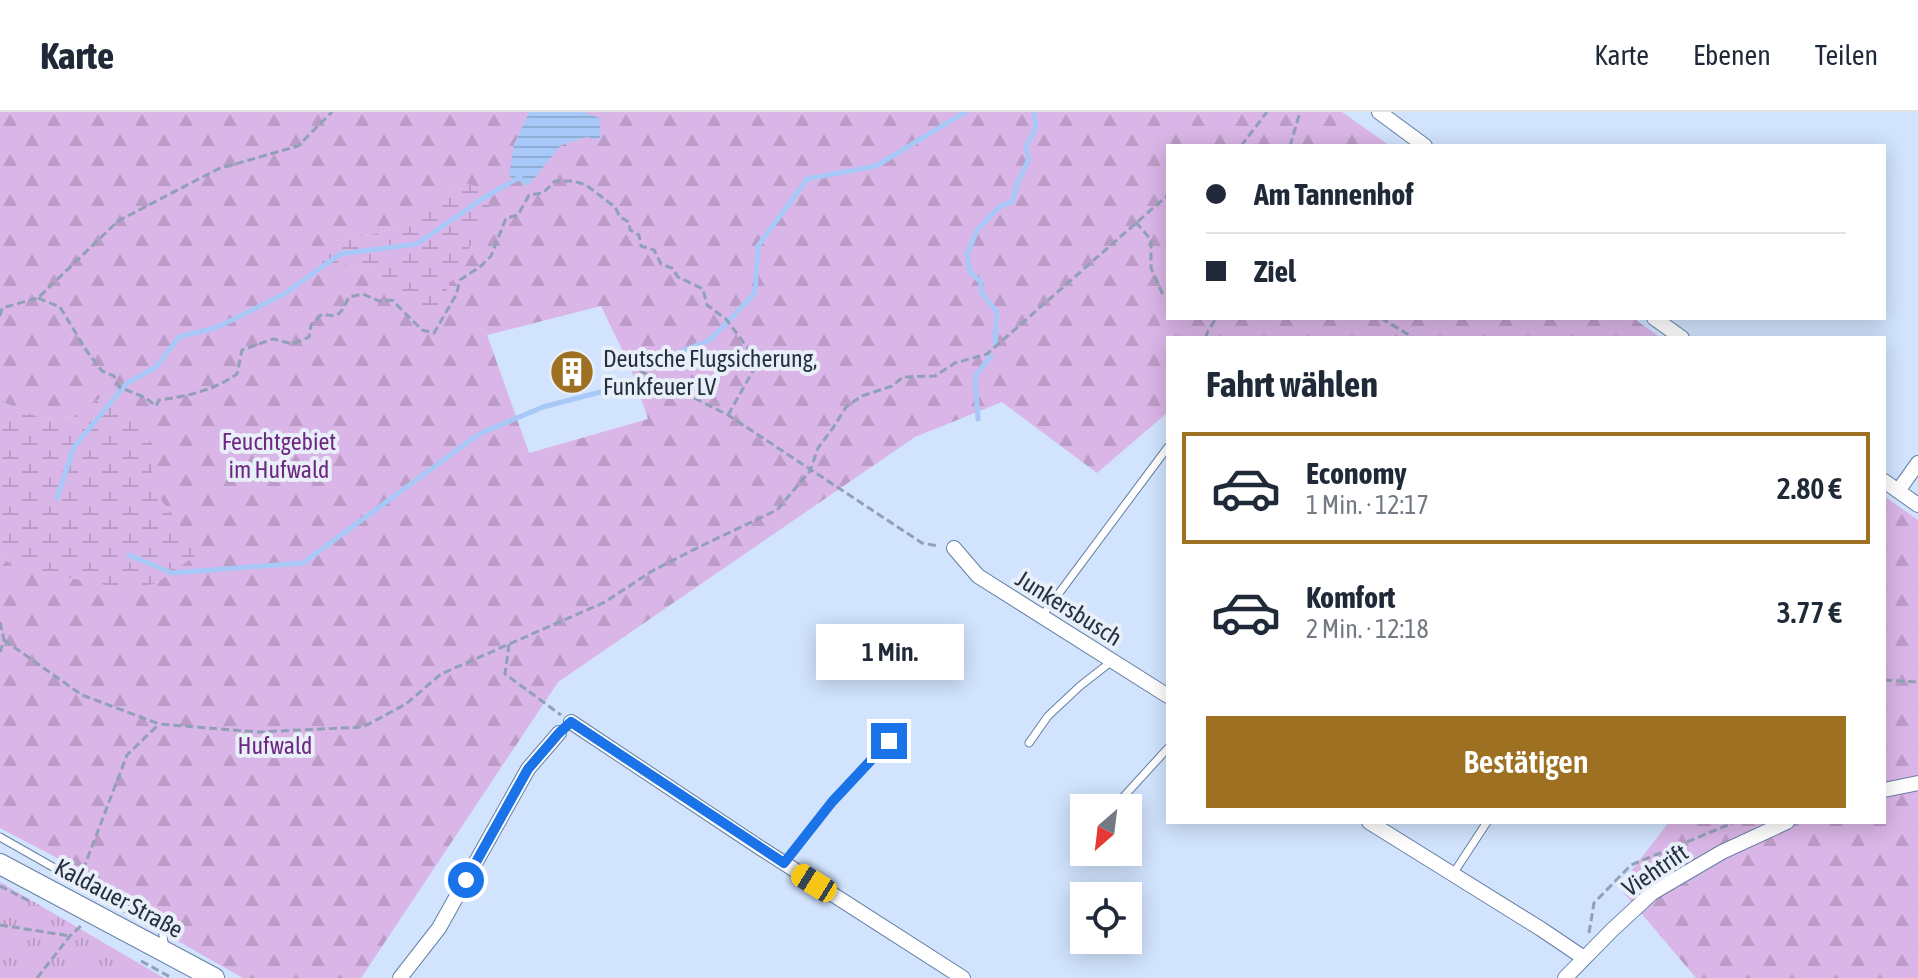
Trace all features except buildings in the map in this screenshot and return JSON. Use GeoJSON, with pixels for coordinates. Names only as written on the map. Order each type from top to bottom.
{"type":"FeatureCollection","features":[{"type":"Feature","properties":{"kind":"street"},"geometry":{"type":"LineString","coordinates":[[1379,112],[1422,144]]}},
{"type":"Feature","properties":{"kind":"street"},"geometry":{"type":"LineString","coordinates":[[1657,320],[1679,336]]}},
{"type":"Feature","properties":{"kind":"street"},"geometry":{"type":"LineString","coordinates":[[1898,491],[1918,463]]}},
{"type":"Feature","properties":{"kind":"street"},"geometry":{"type":"LineString","coordinates":[[1886,482],[1918,505]]}},
{"type":"Feature","properties":{"kind":"street","name":"Junkersbusch"},"geometry":{"type":"LineString","coordinates":[[954,548],[978,576],[1166,695]]}},
{"type":"Feature","properties":{"kind":"street"},"geometry":{"type":"LineString","coordinates":[[571,722],[963,978]]}},
{"type":"Feature","properties":{"kind":"street"},"geometry":{"type":"LineString","coordinates":[[400,978],[439,928],[528,769],[559,733]]}},
{"type":"Feature","properties":{"kind":"street"},"geometry":{"type":"LineString","coordinates":[[1886,790],[1918,783]]}},
{"type":"Feature","properties":{"kind":"street"},"geometry":{"type":"LineString","coordinates":[[1372,824],[1584,958]]}},
{"type":"Feature","properties":{"kind":"street","name":"Viehtrift"},"geometry":{"type":"LineString","coordinates":[[1565,978],[1652,893],[1722,852],[1783,824]]}},
{"type":"Feature","properties":{"kind":"street","name":"Kaldauer Straße"},"geometry":{"type":"LineString","coordinates":[[0,864],[214,978]]}},
{"type":"Feature","properties":{"kind":"lane"},"geometry":{"type":"LineString","coordinates":[[1042,616],[1166,450]]}},
{"type":"Feature","properties":{"kind":"lane"},"geometry":{"type":"LineString","coordinates":[[1029,743],[1048,716],[1112,661]]}},
{"type":"Feature","properties":{"kind":"lane"},"geometry":{"type":"LineString","coordinates":[[559,733],[571,722]]}},
{"type":"Feature","properties":{"kind":"lane"},"geometry":{"type":"LineString","coordinates":[[784,863],[832,802],[889,741]]}},
{"type":"Feature","properties":{"kind":"lane"},"geometry":{"type":"LineString","coordinates":[[1126,794],[1166,750]]}},
{"type":"Feature","properties":{"kind":"lane"},"geometry":{"type":"LineString","coordinates":[[1453,874],[1486,824]]}},
{"type":"Feature","properties":{"kind":"lane"},"geometry":{"type":"LineString","coordinates":[[0,837],[162,929],[165,951]]}},
{"type":"Feature","properties":{"kind":"path"},"geometry":{"type":"LineString","coordinates":[[0,316],[1,307],[38,298],[118,221],[218,169],[298,146],[332,112]]}},
{"type":"Feature","properties":{"kind":"path"},"geometry":{"type":"LineString","coordinates":[[1243,144],[1267,112]]}},
{"type":"Feature","properties":{"kind":"path"},"geometry":{"type":"LineString","coordinates":[[1291,144],[1300,112]]}},
{"type":"Feature","properties":{"kind":"path"},"geometry":{"type":"LineString","coordinates":[[38,298],[60,307],[86,350],[102,371],[114,376],[119,387],[146,398],[156,406],[159,400],[220,385],[237,374],[242,350],[273,339],[293,344],[309,337],[311,325],[322,314],[334,317],[340,314],[349,297],[363,294],[379,301],[392,300],[422,330],[434,333],[456,295],[460,280],[491,256],[506,218],[518,215],[529,195],[543,193],[555,181],[573,181],[586,185],[615,207],[620,217],[629,222],[630,230],[639,235],[641,246],[654,250],[661,264],[672,268],[678,277],[703,289],[707,305],[726,319],[758,362],[728,415]]}},
{"type":"Feature","properties":{"kind":"path"},"geometry":{"type":"LineString","coordinates":[[4,640],[82,695],[159,724],[258,732],[363,727],[406,704],[441,674],[605,602],[664,565],[777,510],[810,471],[818,448],[846,407],[862,396],[892,386],[903,377],[935,376],[955,363],[987,354],[1166,197]]}},
{"type":"Feature","properties":{"kind":"path"},"geometry":{"type":"LineString","coordinates":[[1136,222],[1151,240],[1151,268],[1166,296]]}},
{"type":"Feature","properties":{"kind":"path"},"geometry":{"type":"LineString","coordinates":[[1384,320],[1411,336]]}},
{"type":"Feature","properties":{"kind":"path"},"geometry":{"type":"LineString","coordinates":[[630,366],[728,415],[922,543],[954,548]]}},
{"type":"Feature","properties":{"kind":"path"},"geometry":{"type":"LineString","coordinates":[[0,622],[4,640],[0,652]]}},
{"type":"Feature","properties":{"kind":"path"},"geometry":{"type":"LineString","coordinates":[[509,644],[505,674],[571,722]]}},
{"type":"Feature","properties":{"kind":"path"},"geometry":{"type":"LineString","coordinates":[[1886,680],[1918,682]]}},
{"type":"Feature","properties":{"kind":"path"},"geometry":{"type":"LineString","coordinates":[[79,882],[127,755],[159,724]]}},
{"type":"Feature","properties":{"kind":"path"},"geometry":{"type":"LineString","coordinates":[[1584,958],[1594,903],[1631,865],[1730,824]]}},
{"type":"Feature","properties":{"kind":"path"},"geometry":{"type":"LineString","coordinates":[[0,925],[70,936]]}},
{"type":"Feature","properties":{"kind":"path"},"geometry":{"type":"LineString","coordinates":[[37,978],[80,928]]}},
{"type":"Feature","properties":{"kind":"green space","name":"Hufwald"},"geometry":{"type":"Polygon","coordinates":[[[0,112],[529,112],[514,145],[561,145],[587,137],[600,119],[583,112],[1342,112],[1387,144],[1166,144],[1166,320],[1636,320],[1658,336],[1166,336],[1166,414],[1097,473],[1002,402],[915,437],[558,682],[361,978],[243,978],[169,936],[172,918],[0,828],[0,555],[14,567],[199,552],[150,485],[117,406],[108,393],[75,417],[43,419],[0,401],[0,112]],[[460,181],[424,217],[375,234],[334,241],[352,263],[377,273],[426,323],[460,181]],[[601,306],[487,335],[529,453],[648,419],[630,366],[601,306]]]}},
{"type":"Feature","properties":{"kind":"green space"},"geometry":{"type":"Polygon","coordinates":[[[460,181],[478,187],[491,208],[426,324],[377,273],[352,263],[326,272],[312,260],[334,241],[375,234],[423,217],[460,181]]]}},
{"type":"Feature","properties":{"kind":"green space"},"geometry":{"type":"Polygon","coordinates":[[[108,393],[155,447],[150,485],[200,552],[156,583],[131,590],[14,567],[0,555],[0,401],[43,419],[74,417],[108,393]]]}},
{"type":"Feature","properties":{"kind":"green space"},"geometry":{"type":"Polygon","coordinates":[[[1886,497],[1918,520],[1918,978],[1696,978],[1619,887],[1667,824],[1886,824],[1886,497]]]}},
{"type":"Feature","properties":{"kind":"green space"},"geometry":{"type":"Polygon","coordinates":[[[0,882],[164,978],[0,978],[0,882]]]}},
{"type":"Feature","properties":{"kind":"water"},"geometry":{"type":"Polygon","coordinates":[[[529,112],[583,112],[600,118],[600,140],[587,137],[561,145],[528,186],[509,176],[514,145],[529,112]]]}},
{"type":"Feature","properties":{"kind":"waterway"},"geometry":{"type":"LineString","coordinates":[[662,359],[710,340],[755,293],[758,246],[807,179],[876,166],[965,112]]}},
{"type":"Feature","properties":{"kind":"waterway"},"geometry":{"type":"LineString","coordinates":[[995,344],[997,312],[981,292],[981,282],[970,272],[967,255],[977,230],[1000,206],[1012,202],[1029,159],[1026,147],[1036,127],[1034,112]]}},
{"type":"Feature","properties":{"kind":"waterway"},"geometry":{"type":"LineString","coordinates":[[57,498],[74,447],[126,384],[156,367],[179,337],[218,327],[284,294],[340,254],[417,244],[520,177]]}},
{"type":"Feature","properties":{"kind":"waterway"},"geometry":{"type":"LineString","coordinates":[[978,419],[975,376],[991,356]]}},
{"type":"Feature","properties":{"kind":"waterway"},"geometry":{"type":"LineString","coordinates":[[129,555],[172,573],[303,563],[479,434],[543,407],[604,391],[617,382]]}},
{"type":"Feature","properties":{"kind":"place","name":"Deutsche Flugsicherung, Funkfeuer LV"},"geometry":{"type":"Point","coordinates":[572,372]}},
{"type":"Feature","properties":{"kind":"route"},"geometry":{"type":"LineString","coordinates":[[466,880],[528,769],[571,722],[784,863],[832,802],[889,741]]}},
{"type":"Feature","properties":{"kind":"park label","name":"Feuchtgebiet im Hufwald"},"geometry":{"type":"Point","coordinates":[279,455]}}]}
